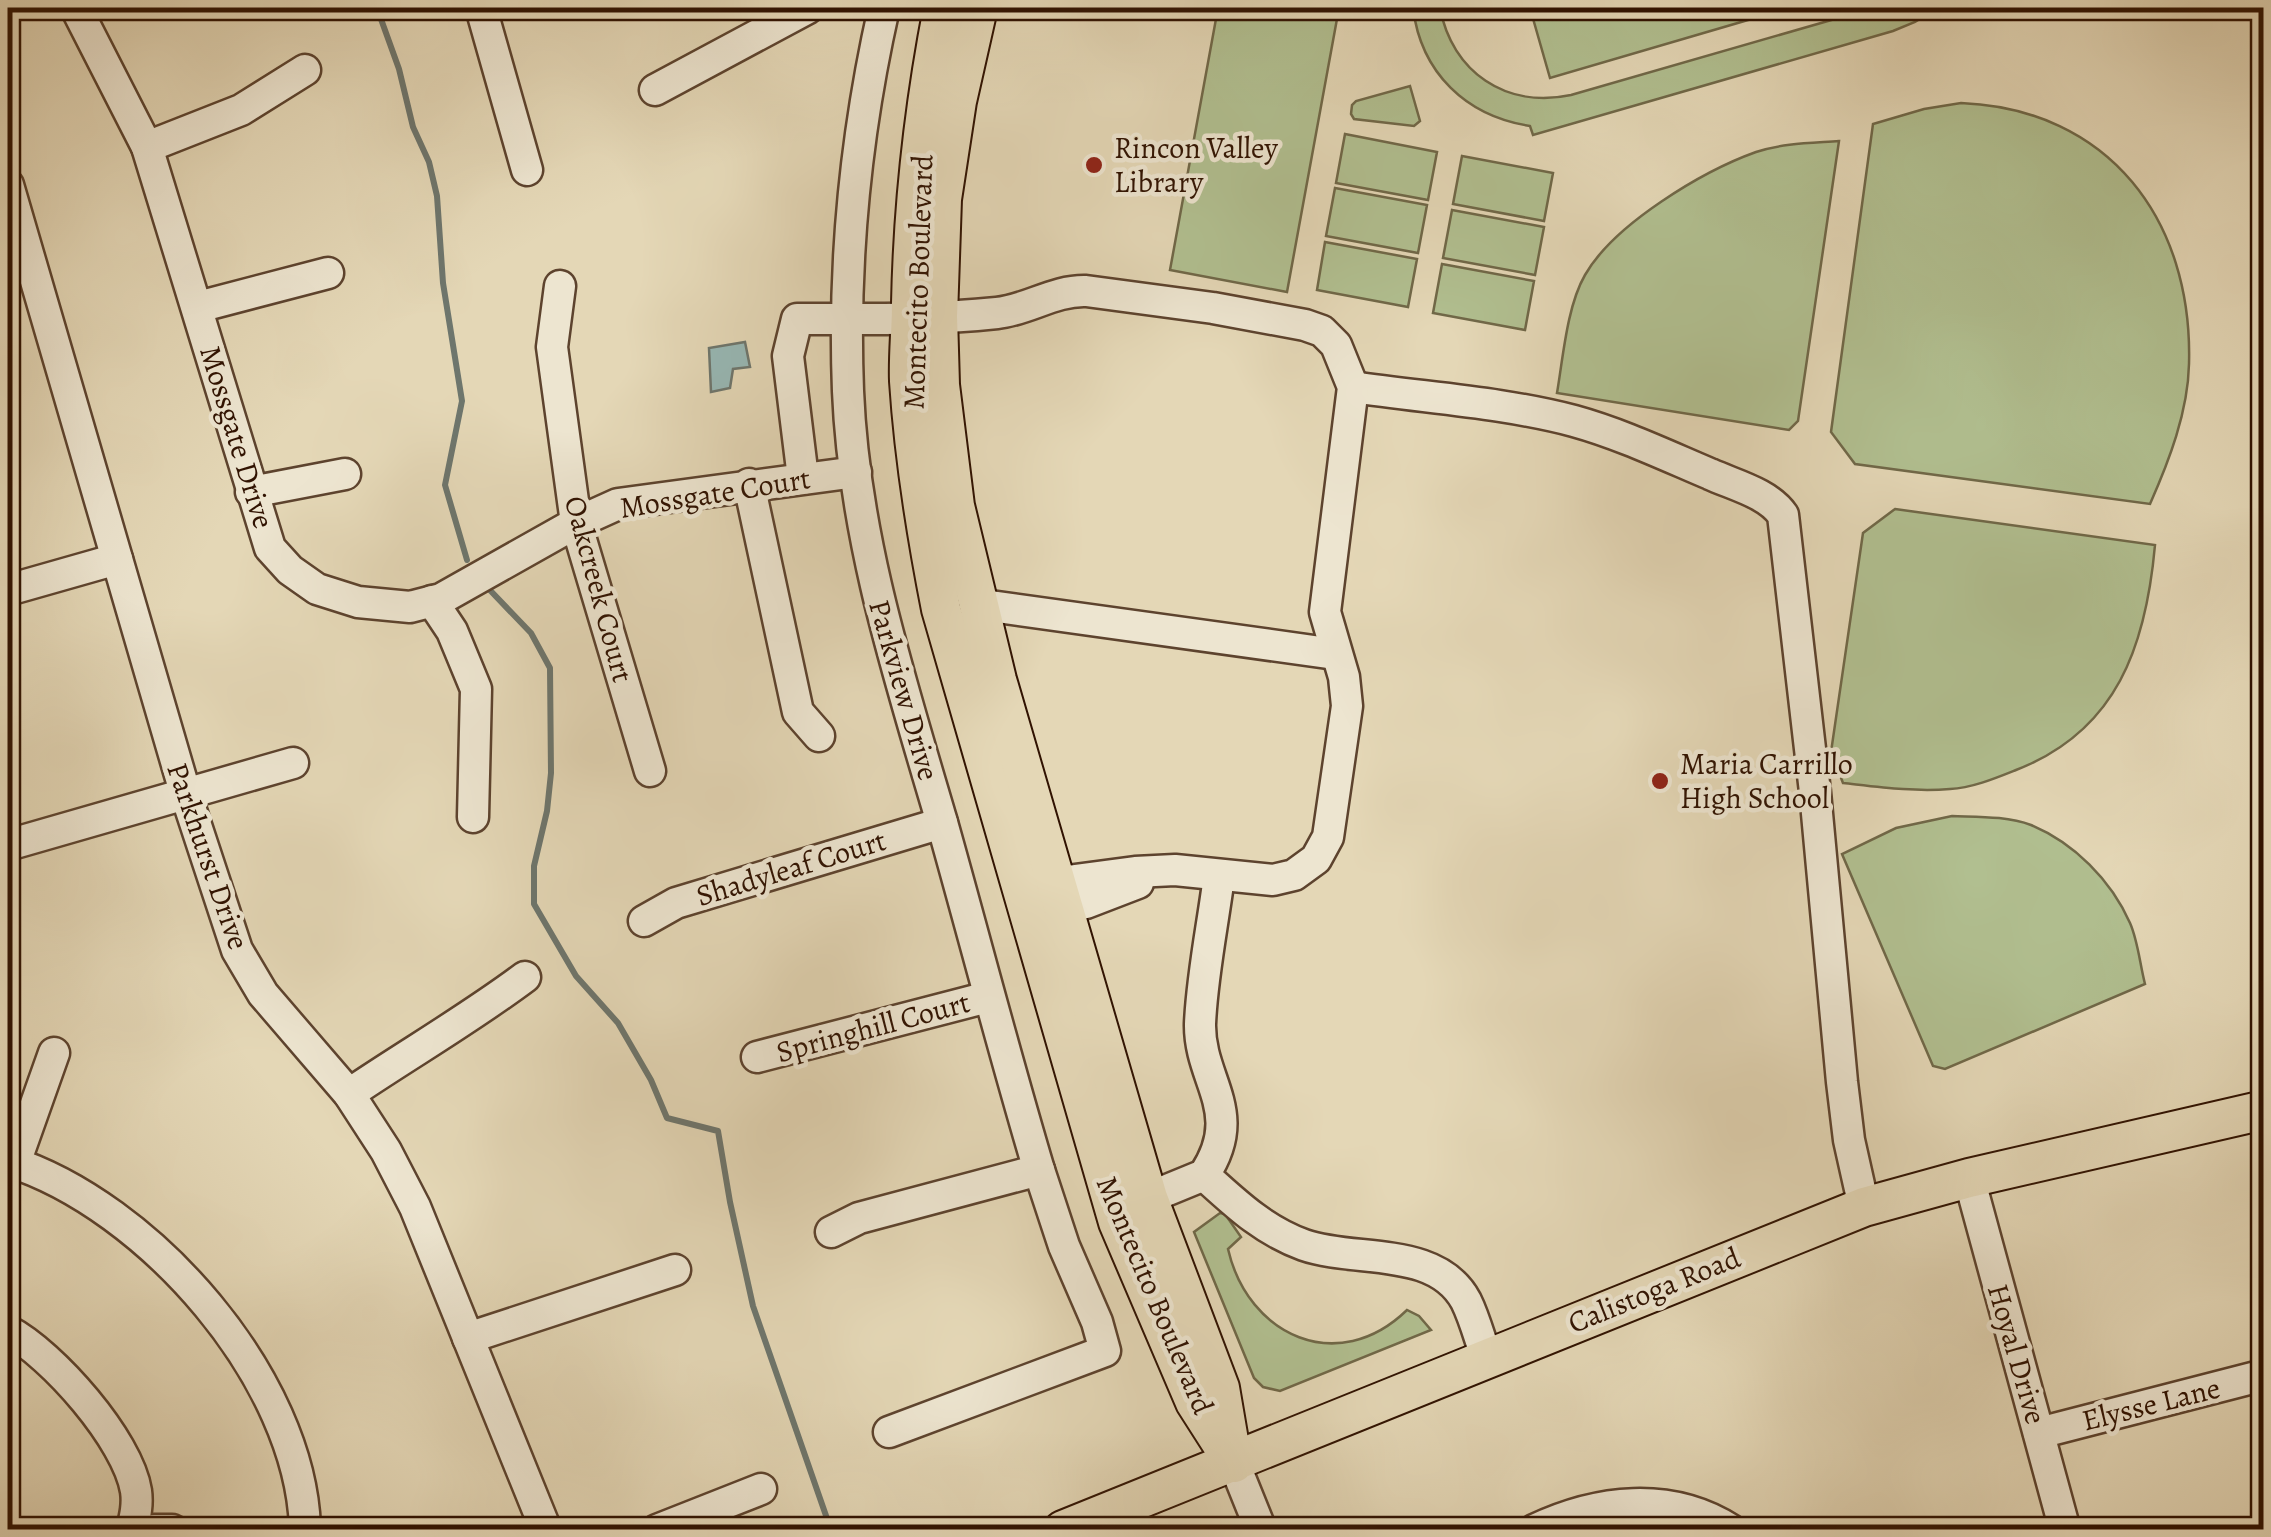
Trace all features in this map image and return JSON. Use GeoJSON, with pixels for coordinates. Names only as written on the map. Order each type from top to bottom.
{"type":"FeatureCollection","features":[{"type":"Feature","properties":{"kind":"main road","name":"Montecito Boulevard"},"geometry":{"type":"LineString","coordinates":[[943,8],[927,93],[917,182],[924,317],[940,385],[954,506],[1118,1222],[1195,1402],[1234,1463]]}},
{"type":"Feature","properties":{"kind":"main road","name":"Montecito Boulevard"},"geometry":{"type":"LineString","coordinates":[[978,8],[957,101],[924,317],[909,378],[922,510],[941,609],[1148,1198],[1220,1388],[1234,1463]]}},
{"type":"Feature","properties":{"kind":"main road","name":"Calistoga Road"},"geometry":{"type":"LineString","coordinates":[[1063,1530],[1864,1207],[1970,1178],[2264,1110]]}},
{"type":"Feature","properties":{"kind":"street","name":"Mossgate Drive"},"geometry":{"type":"LineString","coordinates":[[76,8],[147,147],[251,492],[270,548],[290,570],[317,588],[375,604],[410,607],[477,579],[576,524]]}},
{"type":"Feature","properties":{"kind":"street"},"geometry":{"type":"LineString","coordinates":[[481,8],[528,170]]}},
{"type":"Feature","properties":{"kind":"street"},"geometry":{"type":"LineString","coordinates":[[654,90],[808,8]]}},
{"type":"Feature","properties":{"kind":"street","name":"Parkview Drive"},"geometry":{"type":"LineString","coordinates":[[884,8],[868,80],[856,171],[848,319],[848,392],[874,584],[1038,1170],[1105,1351],[889,1432]]}},
{"type":"Feature","properties":{"kind":"street"},"geometry":{"type":"LineString","coordinates":[[147,147],[241,110],[305,70]]}},
{"type":"Feature","properties":{"kind":"street","name":"Parkhurst Drive"},"geometry":{"type":"LineString","coordinates":[[8,186],[185,792],[237,950],[262,994],[349,1094],[386,1151],[415,1207],[546,1530]]}},
{"type":"Feature","properties":{"kind":"street"},"geometry":{"type":"LineString","coordinates":[[198,307],[328,274]]}},
{"type":"Feature","properties":{"kind":"street","name":"Oakcreek Court"},"geometry":{"type":"LineString","coordinates":[[560,286],[552,347],[576,524],[650,771]]}},
{"type":"Feature","properties":{"kind":"street"},"geometry":{"type":"LineString","coordinates":[[803,478],[788,356],[797,320],[998,313],[1078,291],[1245,313],[1322,331],[1336,345],[1353,387],[1324,612],[1344,677],[1346,706],[1323,849],[1307,867],[1284,880],[1175,870],[1153,873],[1086,903],[1043,898]]}},
{"type":"Feature","properties":{"kind":"street"},"geometry":{"type":"LineString","coordinates":[[1353,387],[1576,422],[1628,438],[1748,491],[1776,506],[1783,515],[1842,1082],[1849,1140],[1864,1207]]}},
{"type":"Feature","properties":{"kind":"street","name":"Mossgate Court"},"geometry":{"type":"LineString","coordinates":[[576,524],[618,504],[856,472]]}},
{"type":"Feature","properties":{"kind":"street"},"geometry":{"type":"LineString","coordinates":[[251,492],[344,474]]}},
{"type":"Feature","properties":{"kind":"street"},"geometry":{"type":"LineString","coordinates":[[749,484],[798,712],[818,736]]}},
{"type":"Feature","properties":{"kind":"street"},"geometry":{"type":"LineString","coordinates":[[8,590],[117,559]]}},
{"type":"Feature","properties":{"kind":"street"},"geometry":{"type":"LineString","coordinates":[[432,601],[452,631],[476,689],[473,818]]}},
{"type":"Feature","properties":{"kind":"street"},"geometry":{"type":"LineString","coordinates":[[976,604],[1335,654]]}},
{"type":"Feature","properties":{"kind":"street"},"geometry":{"type":"LineString","coordinates":[[8,846],[293,763]]}},
{"type":"Feature","properties":{"kind":"street","name":"Shadyleaf Court"},"geometry":{"type":"LineString","coordinates":[[644,921],[676,903],[942,823]]}},
{"type":"Feature","properties":{"kind":"street"},"geometry":{"type":"LineString","coordinates":[[1148,1198],[1204,1175],[1218,1146],[1221,1124],[1200,1024],[1219,876]]}},
{"type":"Feature","properties":{"kind":"street"},"geometry":{"type":"LineString","coordinates":[[349,1094],[420,1045],[469,1019],[525,976]]}},
{"type":"Feature","properties":{"kind":"street","name":"Springhill Court"},"geometry":{"type":"LineString","coordinates":[[757,1057],[988,997]]}},
{"type":"Feature","properties":{"kind":"street"},"geometry":{"type":"LineString","coordinates":[[54,1053],[11,1162],[88,1199],[144,1240],[223,1322],[266,1391],[294,1459],[305,1530]]}},
{"type":"Feature","properties":{"kind":"street"},"geometry":{"type":"LineString","coordinates":[[831,1232],[859,1218],[1038,1170]]}},
{"type":"Feature","properties":{"kind":"street"},"geometry":{"type":"LineString","coordinates":[[1204,1175],[1246,1215],[1286,1237],[1330,1252],[1414,1263],[1442,1276],[1464,1298],[1486,1359]]}},
{"type":"Feature","properties":{"kind":"street","name":"Hoyal Drive"},"geometry":{"type":"LineString","coordinates":[[1970,1178],[2065,1530]]}},
{"type":"Feature","properties":{"kind":"street"},"geometry":{"type":"LineString","coordinates":[[468,1338],[675,1270]]}},
{"type":"Feature","properties":{"kind":"street"},"geometry":{"type":"LineString","coordinates":[[8,1331],[74,1386],[106,1426],[136,1489],[132,1530]]}},
{"type":"Feature","properties":{"kind":"street","name":"Elysse Lane"},"geometry":{"type":"LineString","coordinates":[[2039,1433],[2264,1375]]}},
{"type":"Feature","properties":{"kind":"street"},"geometry":{"type":"LineString","coordinates":[[1234,1463],[1261,1530]]}},
{"type":"Feature","properties":{"kind":"street"},"geometry":{"type":"LineString","coordinates":[[657,1530],[762,1489]]}},
{"type":"Feature","properties":{"kind":"street"},"geometry":{"type":"LineString","coordinates":[[1534,1530],[1570,1513],[1622,1503],[1664,1504],[1714,1518],[1731,1530]]}},
{"type":"Feature","properties":{"kind":"street"},"geometry":{"type":"LineString","coordinates":[[154,1530],[172,1530]]}},
{"type":"Feature","properties":{"kind":"green space"},"geometry":{"type":"Polygon","coordinates":[[[1218,8],[1339,8],[1287,292],[1170,270],[1218,8]]]}},
{"type":"Feature","properties":{"kind":"green space"},"geometry":{"type":"Polygon","coordinates":[[[1413,8],[1440,8],[1456,51],[1486,81],[1525,96],[1547,98],[1571,95],[1873,8],[1938,8],[1893,31],[1533,135],[1530,126],[1486,112],[1450,88],[1426,52],[1413,8]]]}},
{"type":"Feature","properties":{"kind":"green space"},"geometry":{"type":"Polygon","coordinates":[[[1530,8],[1789,8],[1550,78],[1530,8]]]}},
{"type":"Feature","properties":{"kind":"green space"},"geometry":{"type":"Polygon","coordinates":[[[1410,86],[1420,121],[1414,126],[1354,119],[1351,114],[1356,101],[1410,86]]]}},
{"type":"Feature","properties":{"kind":"green space"},"geometry":{"type":"Polygon","coordinates":[[[1961,103],[2013,110],[2060,126],[2099,150],[2132,182],[2158,220],[2176,263],[2186,312],[2189,364],[2181,418],[2150,504],[1855,464],[1831,432],[1873,124],[1961,103]]]}},
{"type":"Feature","properties":{"kind":"green space"},"geometry":{"type":"Polygon","coordinates":[[[1345,134],[1437,152],[1428,200],[1336,183],[1345,134]]]}},
{"type":"Feature","properties":{"kind":"green space"},"geometry":{"type":"Polygon","coordinates":[[[1839,141],[1798,421],[1789,430],[1557,393],[1566,332],[1579,288],[1616,237],[1686,186],[1735,161],[1777,147],[1839,141]]]}},
{"type":"Feature","properties":{"kind":"green space"},"geometry":{"type":"Polygon","coordinates":[[[1462,156],[1553,173],[1544,221],[1453,204],[1462,156]]]}},
{"type":"Feature","properties":{"kind":"green space"},"geometry":{"type":"Polygon","coordinates":[[[1335,188],[1427,205],[1418,253],[1326,236],[1335,188]]]}},
{"type":"Feature","properties":{"kind":"green space"},"geometry":{"type":"Polygon","coordinates":[[[1452,210],[1544,227],[1535,275],[1443,258],[1452,210]]]}},
{"type":"Feature","properties":{"kind":"green space"},"geometry":{"type":"Polygon","coordinates":[[[1325,242],[1417,259],[1408,307],[1317,290],[1325,242]]]}},
{"type":"Feature","properties":{"kind":"green space"},"geometry":{"type":"Polygon","coordinates":[[[1442,264],[1534,281],[1525,330],[1433,313],[1442,264]]]}},
{"type":"Feature","properties":{"kind":"green space"},"geometry":{"type":"Polygon","coordinates":[[[1895,509],[2155,545],[2144,617],[2134,650],[2120,681],[2079,733],[2051,753],[1975,785],[1937,790],[1843,783],[1831,752],[1863,533],[1895,509]]]}},
{"type":"Feature","properties":{"kind":"green space"},"geometry":{"type":"Polygon","coordinates":[[[1952,816],[2031,825],[2062,842],[2090,865],[2113,892],[2130,923],[2145,984],[1945,1069],[1933,1066],[1842,854],[1896,828],[1952,816]]]}},
{"type":"Feature","properties":{"kind":"green space"},"geometry":{"type":"Polygon","coordinates":[[[1220,1213],[1225,1214],[1241,1237],[1228,1249],[1239,1279],[1255,1305],[1275,1324],[1299,1337],[1325,1343],[1353,1341],[1380,1330],[1407,1310],[1419,1316],[1431,1330],[1280,1391],[1263,1387],[1254,1378],[1194,1232],[1220,1213]]]}},
{"type":"Feature","properties":{"kind":"water"},"geometry":{"type":"Polygon","coordinates":[[[745,342],[750,367],[733,369],[730,388],[711,392],[709,348],[745,342]]]}},
{"type":"Feature","properties":{"kind":"waterway"},"geometry":{"type":"LineString","coordinates":[[377,8],[437,196],[443,283],[462,401],[445,485],[467,560]]}},
{"type":"Feature","properties":{"kind":"waterway"},"geometry":{"type":"LineString","coordinates":[[486,586],[531,633],[550,668],[551,773],[534,866],[534,904],[576,976],[618,1023],[651,1080],[667,1118],[718,1131],[753,1306],[831,1530]]}},
{"type":"Feature","properties":{"kind":"place","name":"Rincon Valley Library"},"geometry":{"type":"Point","coordinates":[1094,165]}},
{"type":"Feature","properties":{"kind":"place","name":"Maria Carrillo High School"},"geometry":{"type":"Point","coordinates":[1660,781]}}]}
